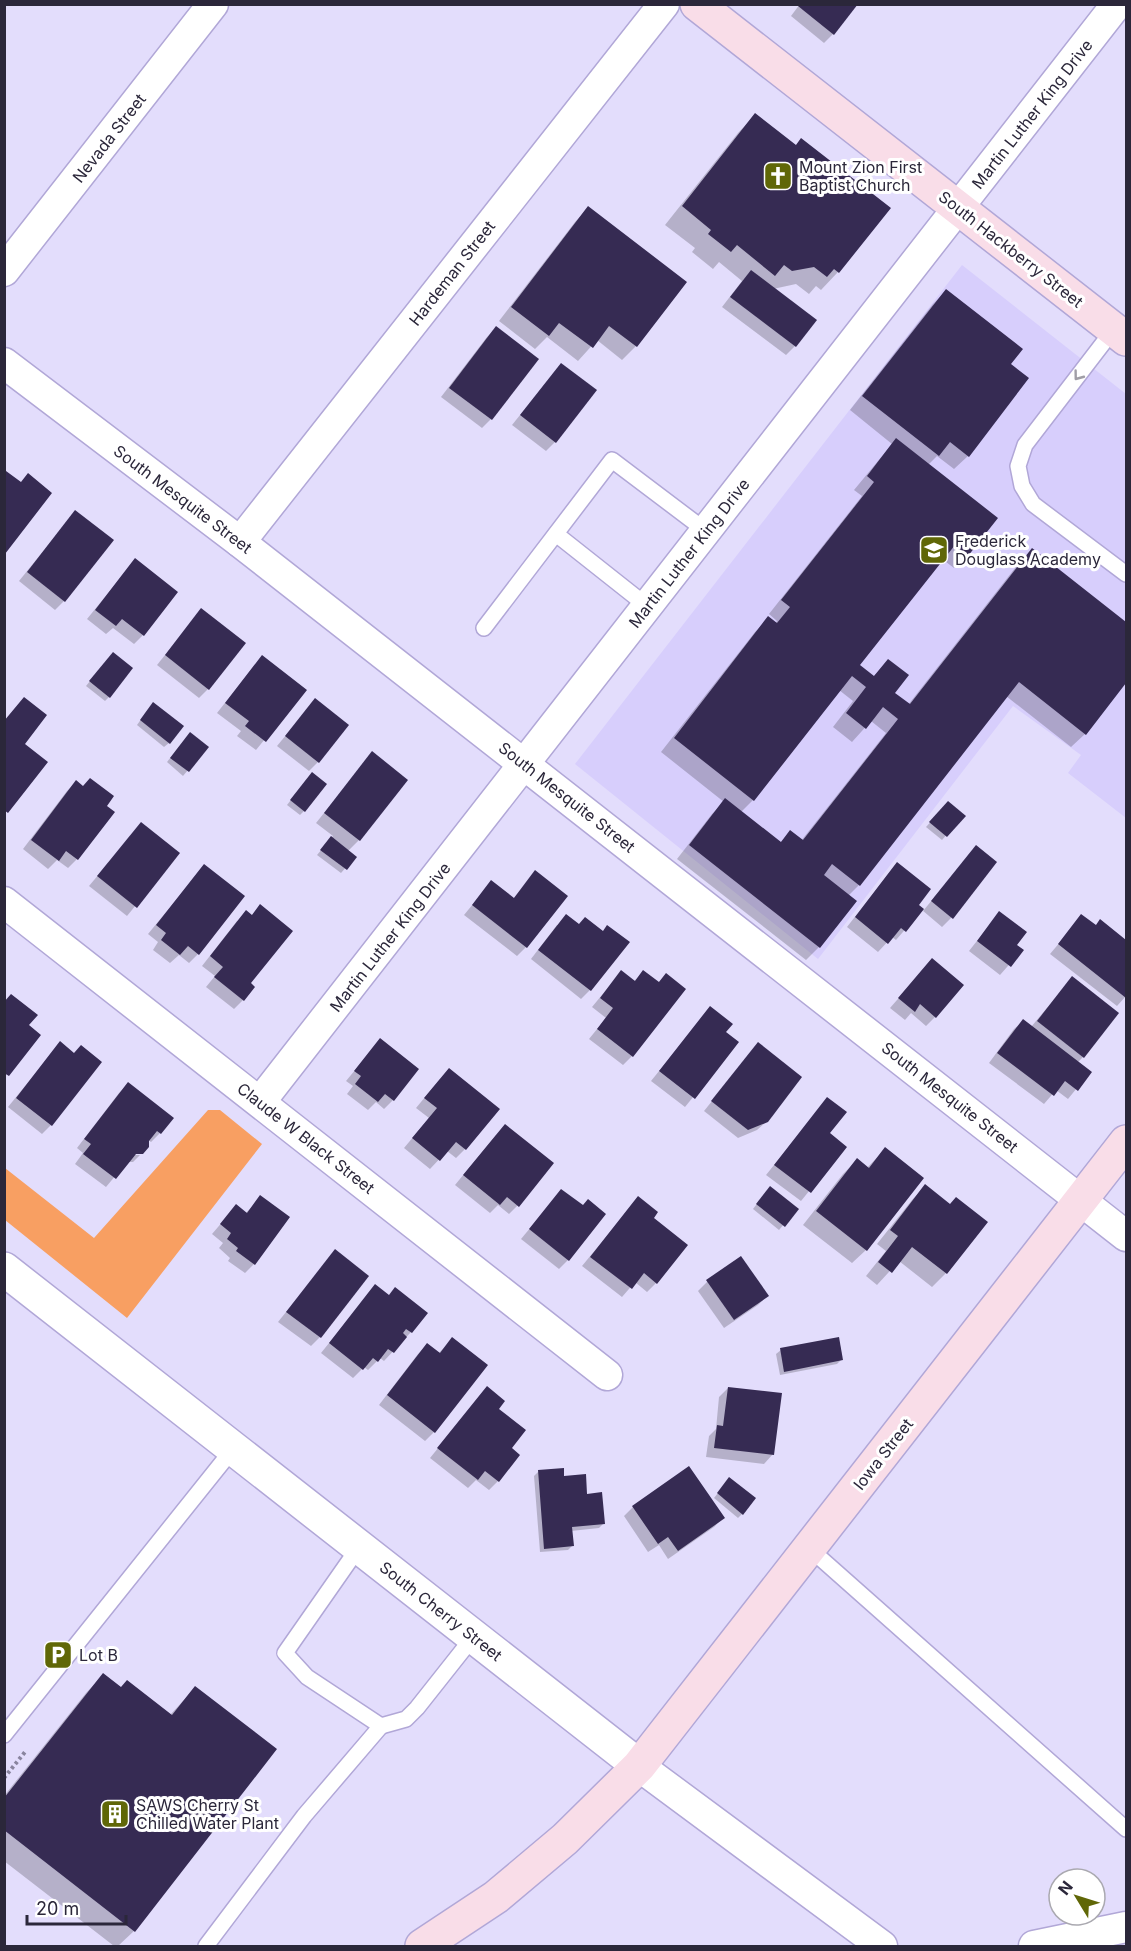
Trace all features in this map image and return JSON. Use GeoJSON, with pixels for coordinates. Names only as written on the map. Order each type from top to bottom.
{"type":"FeatureCollection","features":[{"type":"Feature","properties":{"kind":"main road","name":"South Hackberry Street"},"geometry":{"type":"LineString","coordinates":[[697,4],[1120,334]]}},
{"type":"Feature","properties":{"kind":"main road","name":"Iowa Street"},"geometry":{"type":"LineString","coordinates":[[422,1947],[496,1897],[565,1839],[639,1766],[1126,1142]]}},
{"type":"Feature","properties":{"kind":"street","name":"Nevada Street"},"geometry":{"type":"LineString","coordinates":[[4,271],[213,4]]}},
{"type":"Feature","properties":{"kind":"street","name":"Hardeman Street"},"geometry":{"type":"LineString","coordinates":[[240,542],[664,4]]}},
{"type":"Feature","properties":{"kind":"street","name":"Martin Luther King Drive"},"geometry":{"type":"LineString","coordinates":[[260,1102],[1118,4]]}},
{"type":"Feature","properties":{"kind":"street","name":"South Mesquite Street"},"geometry":{"type":"LineString","coordinates":[[4,363],[240,542],[1126,1236]]}},
{"type":"Feature","properties":{"kind":"street","name":"Claude W Black Street"},"geometry":{"type":"LineString","coordinates":[[4,902],[607,1375]]}},
{"type":"Feature","properties":{"kind":"street","name":"South Cherry Street"},"geometry":{"type":"LineString","coordinates":[[4,1269],[639,1766],[882,1947]]}},
{"type":"Feature","properties":{"kind":"street"},"geometry":{"type":"LineString","coordinates":[[1034,1947],[1126,1927]]}},
{"type":"Feature","properties":{"kind":"lane"},"geometry":{"type":"LineString","coordinates":[[1120,334],[1025,445],[1018,466],[1022,486],[1033,504],[1126,574]]}},
{"type":"Feature","properties":{"kind":"lane"},"geometry":{"type":"LineString","coordinates":[[484,628],[612,460],[706,531]]}},
{"type":"Feature","properties":{"kind":"lane"},"geometry":{"type":"LineString","coordinates":[[556,534],[647,606]]}},
{"type":"Feature","properties":{"kind":"lane"},"geometry":{"type":"LineString","coordinates":[[4,1735],[233,1449]]}},
{"type":"Feature","properties":{"kind":"lane"},"geometry":{"type":"LineString","coordinates":[[359,1547],[285,1653],[307,1677],[381,1726]]}},
{"type":"Feature","properties":{"kind":"lane"},"geometry":{"type":"LineString","coordinates":[[809,1548],[1126,1828]]}},
{"type":"Feature","properties":{"kind":"lane"},"geometry":{"type":"LineString","coordinates":[[206,1947],[304,1816],[381,1726],[406,1719],[474,1636]]}},
{"type":"Feature","properties":{"kind":"shaded area","name":"Frederick Douglass Academy"},"geometry":{"type":"Polygon","coordinates":[[[962,265],[1126,394],[1126,818],[1068,773],[1081,755],[1013,706],[818,959],[575,764],[962,265]]]}},
{"type":"Feature","properties":{"kind":"shaded area"},"geometry":{"type":"Polygon","coordinates":[[[208,1110],[220,1110],[262,1144],[127,1318],[5,1220],[5,1168],[94,1238],[208,1110]]]}},
{"type":"Feature","properties":{"kind":"building"},"geometry":{"type":"Polygon","coordinates":[[[800,4],[858,4],[834,35],[798,6],[800,4]]]}},
{"type":"Feature","properties":{"kind":"building","name":"Mount Zion First Baptist Church"},"geometry":{"type":"Polygon","coordinates":[[[755,113],[796,145],[801,138],[891,208],[839,273],[834,269],[827,277],[814,267],[792,271],[784,265],[775,276],[737,245],[731,252],[708,234],[711,230],[682,206],[755,113]]]}},
{"type":"Feature","properties":{"kind":"building"},"geometry":{"type":"Polygon","coordinates":[[[588,206],[687,282],[637,347],[609,326],[593,348],[559,323],[549,336],[511,307],[588,206]]]}},
{"type":"Feature","properties":{"kind":"building"},"geometry":{"type":"Polygon","coordinates":[[[751,270],[817,320],[796,347],[730,297],[751,270]]]}},
{"type":"Feature","properties":{"kind":"building"},"geometry":{"type":"Polygon","coordinates":[[[946,289],[1023,349],[1011,364],[1029,378],[969,457],[950,442],[939,456],[862,396],[946,289]]]}},
{"type":"Feature","properties":{"kind":"building"},"geometry":{"type":"Polygon","coordinates":[[[496,326],[539,359],[492,420],[449,388],[496,326]]]}},
{"type":"Feature","properties":{"kind":"building"},"geometry":{"type":"Polygon","coordinates":[[[561,363],[597,390],[556,443],[520,415],[561,363]]]}},
{"type":"Feature","properties":{"kind":"building"},"geometry":{"type":"Polygon","coordinates":[[[896,438],[998,518],[968,556],[955,545],[860,665],[874,676],[888,659],[909,675],[895,693],[910,704],[1032,548],[1126,622],[1126,683],[1086,735],[1019,682],[860,886],[832,864],[824,875],[857,901],[820,948],[689,845],[725,798],[781,842],[790,830],[803,840],[898,719],[883,707],[866,729],[846,713],[866,687],[852,676],[754,801],[674,738],[768,616],[777,623],[790,607],[781,600],[874,482],[867,476],[896,438]]]}},
{"type":"Feature","properties":{"kind":"building"},"geometry":{"type":"Polygon","coordinates":[[[6,471],[21,482],[28,473],[52,493],[5,554],[5,473],[6,471]]]}},
{"type":"Feature","properties":{"kind":"building"},"geometry":{"type":"Polygon","coordinates":[[[75,510],[114,540],[65,602],[27,572],[75,510]]]}},
{"type":"Feature","properties":{"kind":"building"},"geometry":{"type":"Polygon","coordinates":[[[135,558],[178,592],[144,636],[122,619],[116,626],[95,610],[135,558]]]}},
{"type":"Feature","properties":{"kind":"building"},"geometry":{"type":"Polygon","coordinates":[[[201,608],[246,643],[209,690],[165,655],[201,608]]]}},
{"type":"Feature","properties":{"kind":"building"},"geometry":{"type":"Polygon","coordinates":[[[113,652],[133,668],[110,698],[89,681],[113,652]]]}},
{"type":"Feature","properties":{"kind":"building"},"geometry":{"type":"Polygon","coordinates":[[[262,655],[307,690],[266,742],[245,726],[249,721],[225,703],[262,655]]]}},
{"type":"Feature","properties":{"kind":"building"},"geometry":{"type":"Polygon","coordinates":[[[24,697],[47,715],[25,744],[48,762],[8,813],[4,810],[4,721],[24,697]]]}},
{"type":"Feature","properties":{"kind":"building"},"geometry":{"type":"Polygon","coordinates":[[[315,698],[349,725],[319,763],[285,736],[315,698]]]}},
{"type":"Feature","properties":{"kind":"building"},"geometry":{"type":"Polygon","coordinates":[[[153,702],[184,726],[170,744],[140,720],[153,702]]]}},
{"type":"Feature","properties":{"kind":"building"},"geometry":{"type":"Polygon","coordinates":[[[190,732],[209,747],[189,772],[170,758],[190,732]]]}},
{"type":"Feature","properties":{"kind":"building"},"geometry":{"type":"Polygon","coordinates":[[[372,751],[408,780],[360,841],[324,813],[372,751]]]}},
{"type":"Feature","properties":{"kind":"building"},"geometry":{"type":"Polygon","coordinates":[[[312,772],[327,784],[305,812],[290,800],[312,772]]]}},
{"type":"Feature","properties":{"kind":"building"},"geometry":{"type":"Polygon","coordinates":[[[90,778],[114,796],[107,806],[115,812],[78,860],[66,851],[59,861],[31,840],[76,780],[83,786],[90,778]]]}},
{"type":"Feature","properties":{"kind":"building"},"geometry":{"type":"Polygon","coordinates":[[[948,801],[966,816],[947,837],[929,822],[948,801]]]}},
{"type":"Feature","properties":{"kind":"building"},"geometry":{"type":"Polygon","coordinates":[[[141,822],[180,853],[137,908],[97,876],[141,822]]]}},
{"type":"Feature","properties":{"kind":"building"},"geometry":{"type":"Polygon","coordinates":[[[331,836],[357,857],[347,870],[320,850],[331,836]]]}},
{"type":"Feature","properties":{"kind":"building"},"geometry":{"type":"Polygon","coordinates":[[[976,845],[997,862],[953,919],[931,901],[976,845]]]}},
{"type":"Feature","properties":{"kind":"building"},"geometry":{"type":"Polygon","coordinates":[[[897,862],[931,889],[919,905],[924,909],[906,932],[901,928],[888,944],[855,917],[897,862]]]}},
{"type":"Feature","properties":{"kind":"building"},"geometry":{"type":"Polygon","coordinates":[[[204,864],[245,896],[199,955],[188,946],[180,955],[161,940],[166,933],[156,925],[204,864]]]}},
{"type":"Feature","properties":{"kind":"building"},"geometry":{"type":"Polygon","coordinates":[[[535,870],[568,896],[527,948],[472,905],[491,880],[514,898],[535,870]]]}},
{"type":"Feature","properties":{"kind":"building"},"geometry":{"type":"Polygon","coordinates":[[[260,904],[293,931],[251,983],[255,987],[244,1001],[214,977],[223,967],[210,956],[246,910],[252,915],[260,904]]]}},
{"type":"Feature","properties":{"kind":"building"},"geometry":{"type":"Polygon","coordinates":[[[999,911],[1027,932],[1017,945],[1024,950],[1011,967],[977,941],[999,911]]]}},
{"type":"Feature","properties":{"kind":"building"},"geometry":{"type":"Polygon","coordinates":[[[566,914],[579,924],[585,917],[603,931],[607,925],[630,942],[591,991],[538,950],[566,914]]]}},
{"type":"Feature","properties":{"kind":"building"},"geometry":{"type":"Polygon","coordinates":[[[1081,914],[1096,925],[1100,919],[1126,940],[1126,998],[1058,944],[1081,914]]]}},
{"type":"Feature","properties":{"kind":"building"},"geometry":{"type":"Polygon","coordinates":[[[932,958],[964,985],[936,1018],[920,1004],[915,1012],[898,998],[932,958]]]}},
{"type":"Feature","properties":{"kind":"building"},"geometry":{"type":"Polygon","coordinates":[[[621,970],[635,981],[643,970],[659,982],[666,973],[686,989],[633,1057],[597,1029],[613,1008],[600,998],[621,970]]]}},
{"type":"Feature","properties":{"kind":"building"},"geometry":{"type":"Polygon","coordinates":[[[1072,976],[1119,1013],[1084,1058],[1037,1021],[1072,976]]]}},
{"type":"Feature","properties":{"kind":"building"},"geometry":{"type":"Polygon","coordinates":[[[11,994],[38,1015],[29,1025],[41,1035],[9,1076],[4,1073],[4,1002],[11,994]]]}},
{"type":"Feature","properties":{"kind":"building"},"geometry":{"type":"Polygon","coordinates":[[[710,1006],[733,1024],[726,1032],[739,1042],[695,1099],[659,1071],[710,1006]]]}},
{"type":"Feature","properties":{"kind":"building"},"geometry":{"type":"Polygon","coordinates":[[[1023,1019],[1092,1072],[1078,1091],[1065,1081],[1054,1096],[997,1053],[1023,1019]]]}},
{"type":"Feature","properties":{"kind":"building"},"geometry":{"type":"Polygon","coordinates":[[[380,1038],[419,1069],[394,1101],[385,1094],[378,1102],[355,1084],[361,1076],[354,1071],[380,1038]]]}},
{"type":"Feature","properties":{"kind":"building"},"geometry":{"type":"Polygon","coordinates":[[[60,1041],[74,1053],[81,1045],[102,1062],[52,1126],[16,1098],[60,1041]]]}},
{"type":"Feature","properties":{"kind":"building"},"geometry":{"type":"Polygon","coordinates":[[[758,1042],[802,1077],[768,1122],[748,1130],[711,1101],[758,1042]]]}},
{"type":"Feature","properties":{"kind":"building"},"geometry":{"type":"Polygon","coordinates":[[[449,1068],[500,1109],[466,1150],[456,1142],[440,1161],[412,1138],[437,1108],[424,1098],[449,1068]]]}},
{"type":"Feature","properties":{"kind":"building"},"geometry":{"type":"Polygon","coordinates":[[[128,1082],[174,1118],[161,1134],[157,1131],[149,1141],[149,1147],[143,1154],[136,1154],[116,1179],[83,1154],[91,1144],[84,1139],[128,1082]]]}},
{"type":"Feature","properties":{"kind":"building"},"geometry":{"type":"Polygon","coordinates":[[[827,1097],[847,1112],[830,1133],[847,1147],[811,1193],[774,1165],[827,1097]]]}},
{"type":"Feature","properties":{"kind":"building"},"geometry":{"type":"Polygon","coordinates":[[[505,1124],[554,1163],[519,1207],[507,1197],[500,1205],[463,1175],[505,1124]]]}},
{"type":"Feature","properties":{"kind":"building"},"geometry":{"type":"Polygon","coordinates":[[[885,1147],[924,1178],[867,1251],[816,1211],[857,1158],[869,1168],[885,1147]]]}},
{"type":"Feature","properties":{"kind":"building"},"geometry":{"type":"Polygon","coordinates":[[[925,1184],[950,1204],[956,1197],[988,1222],[947,1274],[912,1247],[892,1273],[878,1262],[898,1236],[890,1230],[925,1184]]]}},
{"type":"Feature","properties":{"kind":"building"},"geometry":{"type":"Polygon","coordinates":[[[770,1186],[799,1209],[785,1227],[756,1204],[770,1186]]]}},
{"type":"Feature","properties":{"kind":"building"},"geometry":{"type":"Polygon","coordinates":[[[561,1189],[583,1205],[588,1199],[606,1214],[569,1261],[529,1229],[561,1189]]]}},
{"type":"Feature","properties":{"kind":"building"},"geometry":{"type":"Polygon","coordinates":[[[260,1195],[290,1217],[255,1265],[236,1251],[238,1248],[227,1239],[231,1233],[220,1224],[236,1204],[247,1213],[260,1195]]]}},
{"type":"Feature","properties":{"kind":"building"},"geometry":{"type":"Polygon","coordinates":[[[638,1196],[658,1212],[654,1218],[688,1245],[657,1284],[644,1273],[632,1289],[590,1257],[638,1196]]]}},
{"type":"Feature","properties":{"kind":"building"},"geometry":{"type":"Polygon","coordinates":[[[335,1249],[369,1276],[321,1338],[286,1312],[335,1249]]]}},
{"type":"Feature","properties":{"kind":"building"},"geometry":{"type":"Polygon","coordinates":[[[741,1256],[769,1296],[734,1320],[706,1280],[741,1256]]]}},
{"type":"Feature","properties":{"kind":"building"},"geometry":{"type":"Polygon","coordinates":[[[375,1284],[389,1295],[395,1287],[428,1313],[412,1333],[406,1329],[403,1333],[407,1337],[394,1353],[388,1349],[378,1362],[373,1358],[363,1370],[329,1343],[375,1284]]]}},
{"type":"Feature","properties":{"kind":"building"},"geometry":{"type":"Polygon","coordinates":[[[452,1337],[488,1365],[435,1433],[387,1395],[427,1343],[440,1353],[452,1337]]]}},
{"type":"Feature","properties":{"kind":"building"},"geometry":{"type":"Polygon","coordinates":[[[839,1337],[843,1360],[784,1372],[780,1348],[839,1337]]]}},
{"type":"Feature","properties":{"kind":"building"},"geometry":{"type":"Polygon","coordinates":[[[487,1386],[505,1401],[499,1409],[526,1430],[512,1448],[520,1455],[499,1482],[485,1471],[478,1480],[437,1448],[487,1386]]]}},
{"type":"Feature","properties":{"kind":"building"},"geometry":{"type":"Polygon","coordinates":[[[728,1387],[782,1393],[774,1455],[714,1448],[717,1425],[723,1426],[728,1387]]]}},
{"type":"Feature","properties":{"kind":"building"},"geometry":{"type":"Polygon","coordinates":[[[689,1466],[725,1518],[678,1551],[668,1537],[658,1544],[632,1506],[689,1466]]]}},
{"type":"Feature","properties":{"kind":"building"},"geometry":{"type":"Polygon","coordinates":[[[564,1468],[564,1476],[586,1474],[587,1494],[602,1492],[605,1524],[572,1527],[574,1546],[544,1549],[538,1470],[564,1468]]]}},
{"type":"Feature","properties":{"kind":"building"},"geometry":{"type":"Polygon","coordinates":[[[729,1477],[756,1498],[743,1515],[717,1493],[729,1477]]]}},
{"type":"Feature","properties":{"kind":"building","name":"SAWS Cherry St Chilled Water Plant"},"geometry":{"type":"Polygon","coordinates":[[[103,1673],[121,1687],[127,1680],[172,1715],[195,1686],[277,1749],[135,1932],[4,1830],[4,1798],[103,1673]]]}},
{"type":"Feature","properties":{"kind":"place","name":"Mount Zion First Baptist Church"},"geometry":{"type":"Point","coordinates":[778,176]}},
{"type":"Feature","properties":{"kind":"place","name":"Frederick Douglass Academy"},"geometry":{"type":"Point","coordinates":[934,550]}},
{"type":"Feature","properties":{"kind":"place","name":"Lot B"},"geometry":{"type":"Point","coordinates":[58,1655]}},
{"type":"Feature","properties":{"kind":"place","name":"SAWS Cherry St Chilled Water Plant"},"geometry":{"type":"Point","coordinates":[115,1814]}}]}
